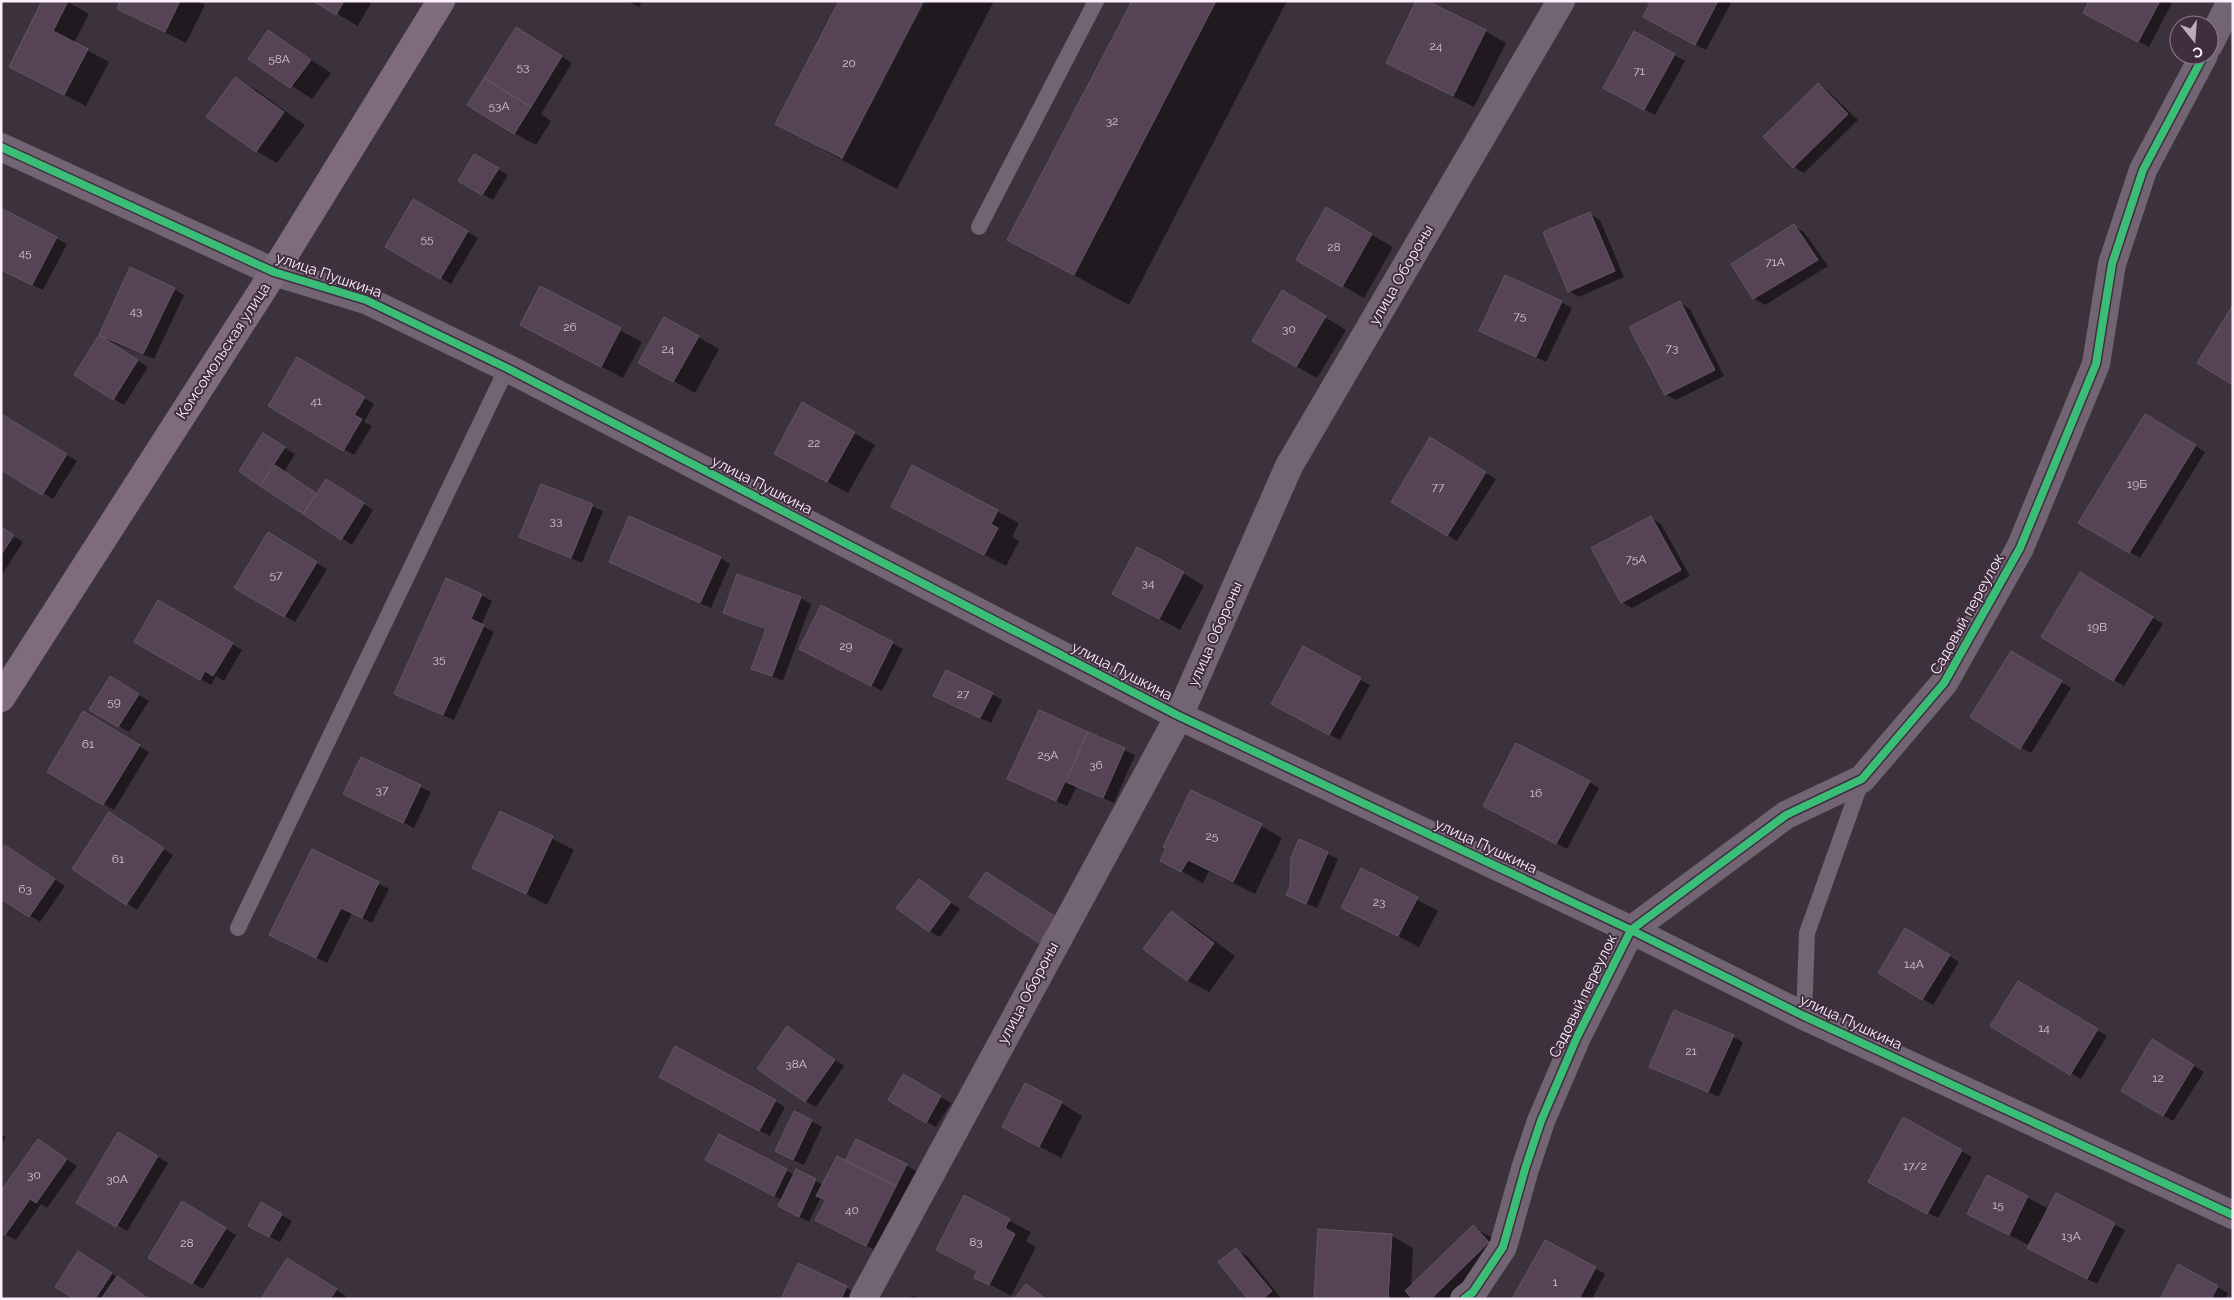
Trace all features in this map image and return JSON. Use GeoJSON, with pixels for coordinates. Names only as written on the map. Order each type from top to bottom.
{"type":"FeatureCollection","features":[{"type":"Feature","properties":{"kind":"main road","name":"Комсомольская улица"},"geometry":{"type":"LineString","coordinates":[[1,698],[274,272],[441,1]]}},
{"type":"Feature","properties":{"kind":"street","name":"улица Обороны"},"geometry":{"type":"LineString","coordinates":[[863,1299],[1178,716],[1289,466],[1561,1]]}},
{"type":"Feature","properties":{"kind":"street"},"geometry":{"type":"LineString","coordinates":[[2219,25],[2231,1]]}},
{"type":"Feature","properties":{"kind":"street","name":"Садовый переулок"},"geometry":{"type":"LineString","coordinates":[[1464,1299],[1473,1292],[1504,1247],[1525,1169],[1541,1121],[1577,1037],[1631,930],[1786,815],[1862,779],[1944,683],[2020,548],[2096,364],[2112,264],[2143,170],[2199,65]]}},
{"type":"Feature","properties":{"kind":"street","name":"улица Пушкина"},"geometry":{"type":"LineString","coordinates":[[1,147],[274,272],[366,300],[507,368],[1178,716],[1631,930],[1804,1016],[2233,1215]]}},
{"type":"Feature","properties":{"kind":"lane"},"geometry":{"type":"LineString","coordinates":[[979,227],[1096,1]]}},
{"type":"Feature","properties":{"kind":"lane"},"geometry":{"type":"LineString","coordinates":[[238,928],[507,368]]}},
{"type":"Feature","properties":{"kind":"lane"},"geometry":{"type":"LineString","coordinates":[[1804,1016],[1807,933],[1862,779]]}},
{"type":"Feature","properties":{"kind":"building"},"geometry":{"type":"Polygon","coordinates":[[[42,1],[68,1],[53,31],[88,49],[64,95],[9,67],[42,1]]]}},
{"type":"Feature","properties":{"kind":"building"},"geometry":{"type":"Polygon","coordinates":[[[120,1],[180,1],[165,32],[117,9],[120,1]]]}},
{"type":"Feature","properties":{"kind":"building"},"geometry":{"type":"Polygon","coordinates":[[[313,1],[344,1],[336,15],[313,1]]]}},
{"type":"Feature","properties":{"kind":"building"},"geometry":{"type":"Polygon","coordinates":[[[839,1],[923,1],[842,158],[775,124],[839,1]]]}},
{"type":"Feature","properties":{"kind":"building"},"geometry":{"type":"Polygon","coordinates":[[[1132,1],[1216,1],[1074,275],[1007,240],[1132,1]]]}},
{"type":"Feature","properties":{"kind":"building"},"geometry":{"type":"Polygon","coordinates":[[[1416,1],[1427,1],[1486,30],[1453,96],[1386,63],[1416,1]]]}},
{"type":"Feature","properties":{"kind":"building"},"geometry":{"type":"Polygon","coordinates":[[[1651,1],[1718,1],[1695,45],[1643,17],[1651,1]]]}},
{"type":"Feature","properties":{"kind":"building"},"geometry":{"type":"Polygon","coordinates":[[[2089,1],[2160,1],[2138,42],[2083,13],[2089,1]]]}},
{"type":"Feature","properties":{"kind":"building"},"geometry":{"type":"Polygon","coordinates":[[[516,27],[562,56],[531,107],[484,78],[516,27]]]}},
{"type":"Feature","properties":{"kind":"building"},"geometry":{"type":"Polygon","coordinates":[[[268,30],[311,60],[290,88],[248,59],[268,30]]]}},
{"type":"Feature","properties":{"kind":"building"},"geometry":{"type":"Polygon","coordinates":[[[1634,31],[1675,54],[1644,110],[1603,88],[1634,31]]]}},
{"type":"Feature","properties":{"kind":"building"},"geometry":{"type":"Polygon","coordinates":[[[235,77],[284,112],[256,152],[206,117],[235,77]]]}},
{"type":"Feature","properties":{"kind":"building"},"geometry":{"type":"Polygon","coordinates":[[[484,78],[531,107],[514,134],[467,105],[484,78]]]}},
{"type":"Feature","properties":{"kind":"building"},"geometry":{"type":"Polygon","coordinates":[[[1818,83],[1848,114],[1793,168],[1763,137],[1818,83]]]}},
{"type":"Feature","properties":{"kind":"building"},"geometry":{"type":"Polygon","coordinates":[[[474,154],[499,168],[482,195],[458,181],[474,154]]]}},
{"type":"Feature","properties":{"kind":"building"},"geometry":{"type":"Polygon","coordinates":[[[413,199],[468,231],[440,279],[385,247],[413,199]]]}},
{"type":"Feature","properties":{"kind":"building"},"geometry":{"type":"Polygon","coordinates":[[[1326,207],[1372,234],[1342,287],[1296,260],[1326,207]]]}},
{"type":"Feature","properties":{"kind":"building"},"geometry":{"type":"Polygon","coordinates":[[[1,208],[57,237],[32,285],[1,270],[1,208]]]}},
{"type":"Feature","properties":{"kind":"building"},"geometry":{"type":"Polygon","coordinates":[[[1590,212],[1615,271],[1568,292],[1543,232],[1590,212]]]}},
{"type":"Feature","properties":{"kind":"building"},"geometry":{"type":"Polygon","coordinates":[[[1794,224],[1818,260],[1753,299],[1731,264],[1794,224]]]}},
{"type":"Feature","properties":{"kind":"building"},"geometry":{"type":"Polygon","coordinates":[[[130,267],[175,288],[143,354],[99,335],[130,267]]]}},
{"type":"Feature","properties":{"kind":"building"},"geometry":{"type":"Polygon","coordinates":[[[1505,275],[1562,301],[1536,357],[1479,331],[1505,275]]]}},
{"type":"Feature","properties":{"kind":"building"},"geometry":{"type":"Polygon","coordinates":[[[540,286],[621,328],[601,367],[520,325],[540,286]]]}},
{"type":"Feature","properties":{"kind":"building"},"geometry":{"type":"Polygon","coordinates":[[[1282,290],[1326,316],[1296,367],[1252,341],[1282,290]]]}},
{"type":"Feature","properties":{"kind":"building"},"geometry":{"type":"Polygon","coordinates":[[[1680,301],[1715,370],[1665,395],[1629,327],[1680,301]]]}},
{"type":"Feature","properties":{"kind":"building"},"geometry":{"type":"Polygon","coordinates":[[[2233,305],[2233,385],[2197,363],[2233,305]]]}},
{"type":"Feature","properties":{"kind":"building"},"geometry":{"type":"Polygon","coordinates":[[[664,317],[699,336],[673,382],[638,363],[664,317]]]}},
{"type":"Feature","properties":{"kind":"building"},"geometry":{"type":"Polygon","coordinates":[[[99,335],[138,360],[113,400],[74,375],[99,335]]]}},
{"type":"Feature","properties":{"kind":"building"},"geometry":{"type":"Polygon","coordinates":[[[297,357],[365,397],[354,415],[362,419],[343,451],[268,406],[297,357]]]}},
{"type":"Feature","properties":{"kind":"building"},"geometry":{"type":"Polygon","coordinates":[[[802,402],[855,432],[827,482],[774,454],[802,402]]]}},
{"type":"Feature","properties":{"kind":"building"},"geometry":{"type":"Polygon","coordinates":[[[1,414],[67,454],[42,495],[1,470],[1,414]]]}},
{"type":"Feature","properties":{"kind":"building"},"geometry":{"type":"Polygon","coordinates":[[[2145,414],[2196,445],[2129,553],[2078,523],[2145,414]]]}},
{"type":"Feature","properties":{"kind":"building"},"geometry":{"type":"Polygon","coordinates":[[[263,433],[285,447],[260,486],[239,471],[263,433]]]}},
{"type":"Feature","properties":{"kind":"building"},"geometry":{"type":"Polygon","coordinates":[[[1430,437],[1486,472],[1447,536],[1391,502],[1430,437]]]}},
{"type":"Feature","properties":{"kind":"building"},"geometry":{"type":"Polygon","coordinates":[[[275,465],[317,494],[303,514],[260,486],[275,465]]]}},
{"type":"Feature","properties":{"kind":"building"},"geometry":{"type":"Polygon","coordinates":[[[912,465],[998,510],[991,524],[998,528],[984,555],[891,507],[912,465]]]}},
{"type":"Feature","properties":{"kind":"building"},"geometry":{"type":"Polygon","coordinates":[[[326,479],[364,503],[341,540],[303,514],[326,479]]]}},
{"type":"Feature","properties":{"kind":"building"},"geometry":{"type":"Polygon","coordinates":[[[541,484],[593,504],[571,558],[519,537],[541,484]]]}},
{"type":"Feature","properties":{"kind":"building"},"geometry":{"type":"Polygon","coordinates":[[[629,516],[721,557],[700,603],[609,562],[629,516]]]}},
{"type":"Feature","properties":{"kind":"building"},"geometry":{"type":"Polygon","coordinates":[[[1651,516],[1681,570],[1621,603],[1591,548],[1651,516]]]}},
{"type":"Feature","properties":{"kind":"building"},"geometry":{"type":"Polygon","coordinates":[[[1,527],[14,535],[1,555],[1,527]]]}},
{"type":"Feature","properties":{"kind":"building"},"geometry":{"type":"Polygon","coordinates":[[[268,532],[317,562],[284,617],[234,588],[268,532]]]}},
{"type":"Feature","properties":{"kind":"building"},"geometry":{"type":"Polygon","coordinates":[[[1137,547],[1184,572],[1159,619],[1112,594],[1137,547]]]}},
{"type":"Feature","properties":{"kind":"building"},"geometry":{"type":"Polygon","coordinates":[[[2080,572],[2153,617],[2113,681],[2041,637],[2080,572]]]}},
{"type":"Feature","properties":{"kind":"building"},"geometry":{"type":"Polygon","coordinates":[[[737,574],[801,597],[772,676],[751,669],[766,629],[723,613],[737,574]]]}},
{"type":"Feature","properties":{"kind":"building"},"geometry":{"type":"Polygon","coordinates":[[[446,578],[482,594],[471,619],[484,625],[443,715],[394,694],[446,578]]]}},
{"type":"Feature","properties":{"kind":"building"},"geometry":{"type":"Polygon","coordinates":[[[158,600],[233,643],[213,676],[205,671],[200,680],[134,642],[158,600]]]}},
{"type":"Feature","properties":{"kind":"building"},"geometry":{"type":"Polygon","coordinates":[[[821,605],[893,642],[871,686],[799,649],[821,605]]]}},
{"type":"Feature","properties":{"kind":"building"},"geometry":{"type":"Polygon","coordinates":[[[1303,646],[1361,678],[1329,735],[1271,704],[1303,646]]]}},
{"type":"Feature","properties":{"kind":"building"},"geometry":{"type":"Polygon","coordinates":[[[2011,651],[2062,681],[2020,749],[1970,717],[2011,651]]]}},
{"type":"Feature","properties":{"kind":"building"},"geometry":{"type":"Polygon","coordinates":[[[946,670],[993,693],[980,718],[933,696],[946,670]]]}},
{"type":"Feature","properties":{"kind":"building"},"geometry":{"type":"Polygon","coordinates":[[[110,676],[139,694],[118,727],[89,710],[110,676]]]}},
{"type":"Feature","properties":{"kind":"building"},"geometry":{"type":"Polygon","coordinates":[[[1039,710],[1088,732],[1056,801],[1007,779],[1039,710]]]}},
{"type":"Feature","properties":{"kind":"building"},"geometry":{"type":"Polygon","coordinates":[[[83,711],[140,745],[103,805],[47,772],[83,711]]]}},
{"type":"Feature","properties":{"kind":"building"},"geometry":{"type":"Polygon","coordinates":[[[1088,732],[1125,748],[1103,798],[1066,782],[1088,732]]]}},
{"type":"Feature","properties":{"kind":"building"},"geometry":{"type":"Polygon","coordinates":[[[1516,743],[1590,781],[1556,844],[1483,806],[1516,743]]]}},
{"type":"Feature","properties":{"kind":"building"},"geometry":{"type":"Polygon","coordinates":[[[361,757],[421,785],[403,823],[343,794],[361,757]]]}},
{"type":"Feature","properties":{"kind":"building"},"geometry":{"type":"Polygon","coordinates":[[[1191,790],[1262,824],[1233,882],[1188,860],[1181,872],[1160,861],[1166,848],[1163,847],[1191,790]]]}},
{"type":"Feature","properties":{"kind":"building"},"geometry":{"type":"Polygon","coordinates":[[[500,811],[553,836],[526,894],[472,868],[500,811]]]}},
{"type":"Feature","properties":{"kind":"building"},"geometry":{"type":"Polygon","coordinates":[[[109,812],[164,848],[126,905],[72,869],[109,812]]]}},
{"type":"Feature","properties":{"kind":"building"},"geometry":{"type":"Polygon","coordinates":[[[1299,839],[1328,852],[1306,904],[1286,895],[1290,886],[1291,858],[1299,839]]]}},
{"type":"Feature","properties":{"kind":"building"},"geometry":{"type":"Polygon","coordinates":[[[5,845],[55,879],[29,917],[1,899],[1,851],[5,845]]]}},
{"type":"Feature","properties":{"kind":"building"},"geometry":{"type":"Polygon","coordinates":[[[312,849],[379,882],[362,918],[341,908],[316,958],[269,935],[312,849]]]}},
{"type":"Feature","properties":{"kind":"building"},"geometry":{"type":"Polygon","coordinates":[[[1361,868],[1418,897],[1398,936],[1341,908],[1361,868]]]}},
{"type":"Feature","properties":{"kind":"building"},"geometry":{"type":"Polygon","coordinates":[[[986,872],[1056,917],[1039,943],[969,897],[986,872]]]}},
{"type":"Feature","properties":{"kind":"building"},"geometry":{"type":"Polygon","coordinates":[[[919,879],[951,902],[929,932],[896,908],[919,879]]]}},
{"type":"Feature","properties":{"kind":"building"},"geometry":{"type":"Polygon","coordinates":[[[1171,911],[1214,943],[1187,981],[1143,949],[1171,911]]]}},
{"type":"Feature","properties":{"kind":"building"},"geometry":{"type":"Polygon","coordinates":[[[1905,928],[1950,955],[1922,1000],[1878,973],[1905,928]]]}},
{"type":"Feature","properties":{"kind":"building"},"geometry":{"type":"Polygon","coordinates":[[[2018,981],[2098,1029],[2070,1075],[1990,1026],[2018,981]]]}},
{"type":"Feature","properties":{"kind":"building"},"geometry":{"type":"Polygon","coordinates":[[[1674,1010],[1734,1035],[1708,1092],[1649,1067],[1674,1010]]]}},
{"type":"Feature","properties":{"kind":"building"},"geometry":{"type":"Polygon","coordinates":[[[787,1026],[835,1060],[805,1102],[757,1069],[787,1026]]]}},
{"type":"Feature","properties":{"kind":"building"},"geometry":{"type":"Polygon","coordinates":[[[2152,1039],[2194,1065],[2163,1116],[2121,1091],[2152,1039]]]}},
{"type":"Feature","properties":{"kind":"building"},"geometry":{"type":"Polygon","coordinates":[[[675,1046],[776,1100],[759,1131],[659,1077],[675,1046]]]}},
{"type":"Feature","properties":{"kind":"building"},"geometry":{"type":"Polygon","coordinates":[[[903,1074],[941,1096],[926,1123],[888,1100],[903,1074]]]}},
{"type":"Feature","properties":{"kind":"building"},"geometry":{"type":"Polygon","coordinates":[[[1025,1083],[1062,1102],[1039,1147],[1002,1127],[1025,1083]]]}},
{"type":"Feature","properties":{"kind":"building"},"geometry":{"type":"Polygon","coordinates":[[[794,1111],[812,1120],[793,1160],[775,1151],[794,1111]]]}},
{"type":"Feature","properties":{"kind":"building"},"geometry":{"type":"Polygon","coordinates":[[[1903,1117],[1962,1150],[1927,1214],[1868,1182],[1903,1117]]]}},
{"type":"Feature","properties":{"kind":"building"},"geometry":{"type":"Polygon","coordinates":[[[118,1132],[158,1156],[116,1227],[76,1203],[118,1132]]]}},
{"type":"Feature","properties":{"kind":"building"},"geometry":{"type":"Polygon","coordinates":[[[719,1134],[787,1169],[774,1196],[705,1160],[719,1134]]]}},
{"type":"Feature","properties":{"kind":"building"},"geometry":{"type":"Polygon","coordinates":[[[38,1139],[67,1159],[36,1203],[30,1199],[5,1235],[1,1232],[1,1191],[38,1139]]]}},
{"type":"Feature","properties":{"kind":"building"},"geometry":{"type":"Polygon","coordinates":[[[856,1139],[907,1164],[896,1186],[845,1161],[856,1139]]]}},
{"type":"Feature","properties":{"kind":"building"},"geometry":{"type":"Polygon","coordinates":[[[837,1156],[896,1186],[866,1246],[815,1220],[826,1200],[816,1196],[837,1156]]]}},
{"type":"Feature","properties":{"kind":"building"},"geometry":{"type":"Polygon","coordinates":[[[796,1169],[816,1179],[799,1217],[778,1206],[796,1169]]]}},
{"type":"Feature","properties":{"kind":"building"},"geometry":{"type":"Polygon","coordinates":[[[1987,1175],[2028,1196],[2009,1235],[1967,1214],[1987,1175]]]}},
{"type":"Feature","properties":{"kind":"building"},"geometry":{"type":"Polygon","coordinates":[[[2056,1193],[2115,1223],[2087,1279],[2027,1248],[2056,1193]]]}},
{"type":"Feature","properties":{"kind":"building"},"geometry":{"type":"Polygon","coordinates":[[[964,1195],[1010,1219],[1005,1228],[1015,1234],[989,1285],[974,1278],[977,1271],[936,1250],[964,1195]]]}},
{"type":"Feature","properties":{"kind":"building"},"geometry":{"type":"Polygon","coordinates":[[[182,1201],[226,1228],[192,1284],[148,1258],[182,1201]]]}},
{"type":"Feature","properties":{"kind":"building"},"geometry":{"type":"Polygon","coordinates":[[[261,1202],[282,1214],[269,1237],[248,1226],[261,1202]]]}},
{"type":"Feature","properties":{"kind":"building"},"geometry":{"type":"Polygon","coordinates":[[[1473,1225],[1489,1242],[1431,1299],[1413,1299],[1405,1291],[1473,1225]]]}},
{"type":"Feature","properties":{"kind":"building"},"geometry":{"type":"Polygon","coordinates":[[[1318,1229],[1392,1234],[1388,1299],[1314,1299],[1318,1229]]]}},
{"type":"Feature","properties":{"kind":"building"},"geometry":{"type":"Polygon","coordinates":[[[1545,1240],[1596,1267],[1579,1299],[1517,1299],[1513,1297],[1545,1240]]]}},
{"type":"Feature","properties":{"kind":"building"},"geometry":{"type":"Polygon","coordinates":[[[1236,1248],[1272,1291],[1263,1299],[1248,1299],[1218,1262],[1236,1248]]]}},
{"type":"Feature","properties":{"kind":"building"},"geometry":{"type":"Polygon","coordinates":[[[78,1251],[112,1273],[95,1299],[75,1299],[55,1287],[78,1251]]]}},
{"type":"Feature","properties":{"kind":"building"},"geometry":{"type":"Polygon","coordinates":[[[287,1258],[337,1289],[330,1299],[261,1299],[287,1258]]]}},
{"type":"Feature","properties":{"kind":"building"},"geometry":{"type":"Polygon","coordinates":[[[798,1263],[847,1286],[841,1299],[781,1299],[798,1263]]]}},
{"type":"Feature","properties":{"kind":"building"},"geometry":{"type":"Polygon","coordinates":[[[2178,1264],[2218,1286],[2211,1299],[2160,1299],[2178,1264]]]}},
{"type":"Feature","properties":{"kind":"building"},"geometry":{"type":"Polygon","coordinates":[[[117,1276],[149,1299],[101,1299],[117,1276]]]}},
{"type":"Feature","properties":{"kind":"building"},"geometry":{"type":"Polygon","coordinates":[[[1026,1284],[1043,1297],[1041,1299],[1014,1299],[1026,1284]]]}},
{"type":"Feature","properties":{"kind":"cycle path"},"geometry":{"type":"LineString","coordinates":[[1464,1299],[1473,1292],[1503,1247],[1541,1121],[1577,1037],[1631,930],[1786,815],[1862,779],[1944,683],[2020,548],[2096,364],[2112,264],[2143,170],[2199,65]]}},
{"type":"Feature","properties":{"kind":"cycle path"},"geometry":{"type":"LineString","coordinates":[[1,147],[274,272],[366,300],[507,368],[1179,716],[1631,930],[1804,1016],[2233,1215]]}}]}
